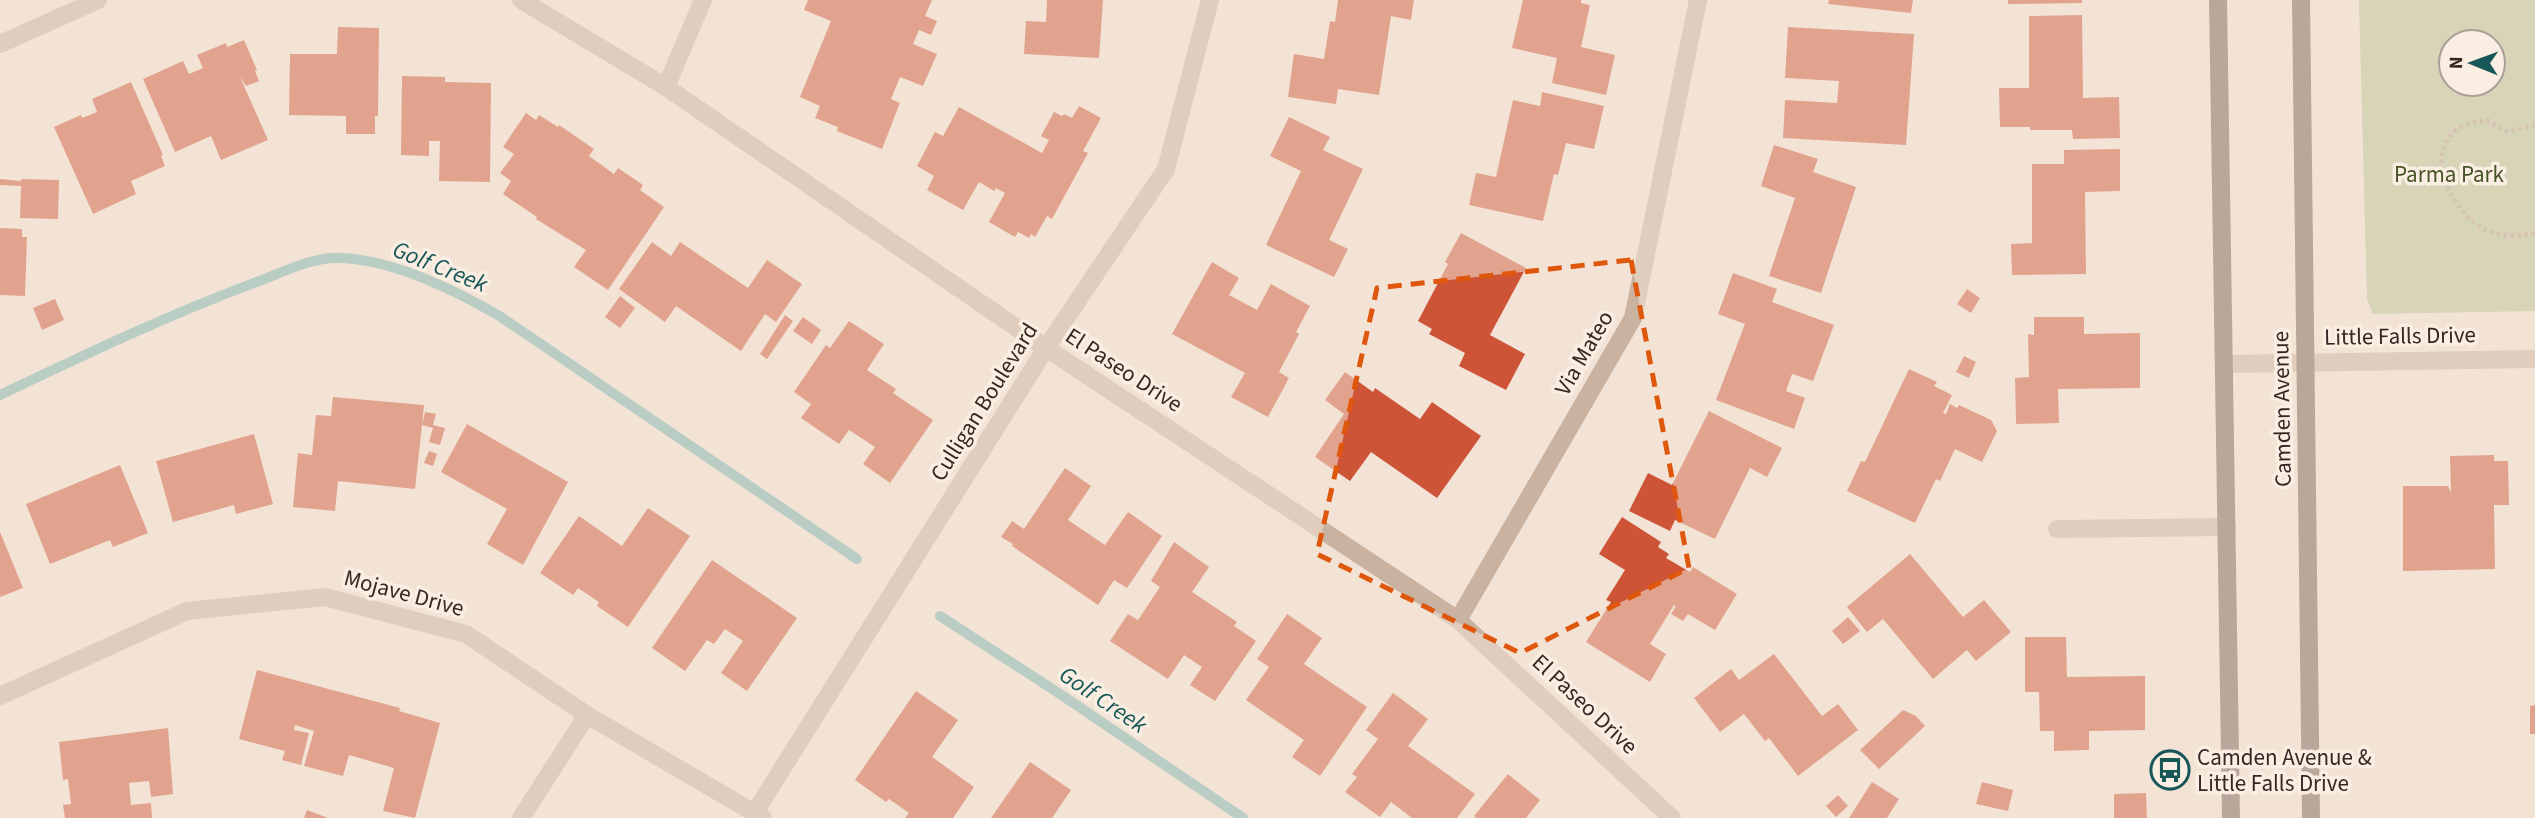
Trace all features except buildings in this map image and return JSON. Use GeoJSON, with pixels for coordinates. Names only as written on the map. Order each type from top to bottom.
{"type":"FeatureCollection","features":[{"type":"Feature","properties":{"kind":"main road"},"geometry":{"type":"LineString","coordinates":[[2218,0],[2231,818]]}},
{"type":"Feature","properties":{"kind":"main road","name":"Camden Avenue"},"geometry":{"type":"LineString","coordinates":[[2301,0],[2311,818]]}},
{"type":"Feature","properties":{"kind":"street"},"geometry":{"type":"LineString","coordinates":[[0,44],[98,0]]}},
{"type":"Feature","properties":{"kind":"street","name":"El Paseo Drive"},"geometry":{"type":"LineString","coordinates":[[521,0],[666,87],[1046,348],[1458,620],[1672,818]]}},
{"type":"Feature","properties":{"kind":"street"},"geometry":{"type":"LineString","coordinates":[[666,87],[703,0]]}},
{"type":"Feature","properties":{"kind":"street","name":"Culligan Boulevard"},"geometry":{"type":"LineString","coordinates":[[759,815],[1046,348],[1166,169],[1210,0]]}},
{"type":"Feature","properties":{"kind":"street","name":"Via Mateo"},"geometry":{"type":"LineString","coordinates":[[1458,620],[1633,318],[1698,0]]}},
{"type":"Feature","properties":{"kind":"street","name":"Little Falls Drive"},"geometry":{"type":"LineString","coordinates":[[2224,364],[2535,359]]}},
{"type":"Feature","properties":{"kind":"street"},"geometry":{"type":"LineString","coordinates":[[2057,529],[2227,527]]}},
{"type":"Feature","properties":{"kind":"street","name":"Mojave Drive"},"geometry":{"type":"LineString","coordinates":[[0,696],[187,611],[325,597],[466,634],[587,715],[759,815]]}},
{"type":"Feature","properties":{"kind":"street"},"geometry":{"type":"LineString","coordinates":[[521,818],[587,715]]}},
{"type":"Feature","properties":{"kind":"path"},"geometry":{"type":"LineString","coordinates":[[2535,125],[2508,132],[2487,120],[2471,123],[2456,129],[2446,142],[2442,158],[2451,197],[2462,213],[2491,233],[2509,236],[2535,233]]}},
{"type":"Feature","properties":{"kind":"highlighted area"},"geometry":{"type":"Polygon","coordinates":[[[1631,260],[1689,568],[1520,653],[1317,554],[1377,288],[1631,260]]]}},
{"type":"Feature","properties":{"kind":"green space","name":"Parma Park"},"geometry":{"type":"Polygon","coordinates":[[[2359,0],[2535,0],[2535,311],[2373,314],[2367,299],[2359,0]]]}},
{"type":"Feature","properties":{"kind":"waterway","name":"Golf Creek"},"geometry":{"type":"LineString","coordinates":[[0,395],[162,320],[291,268],[333,258],[363,260],[425,278],[501,317],[857,559]]}},
{"type":"Feature","properties":{"kind":"waterway","name":"Golf Creek"},"geometry":{"type":"LineString","coordinates":[[940,616],[1243,818]]}},
{"type":"Feature","properties":{"kind":"place","name":"Camden Avenue & Little Falls Drive"},"geometry":{"type":"Point","coordinates":[2170,770]}}]}
